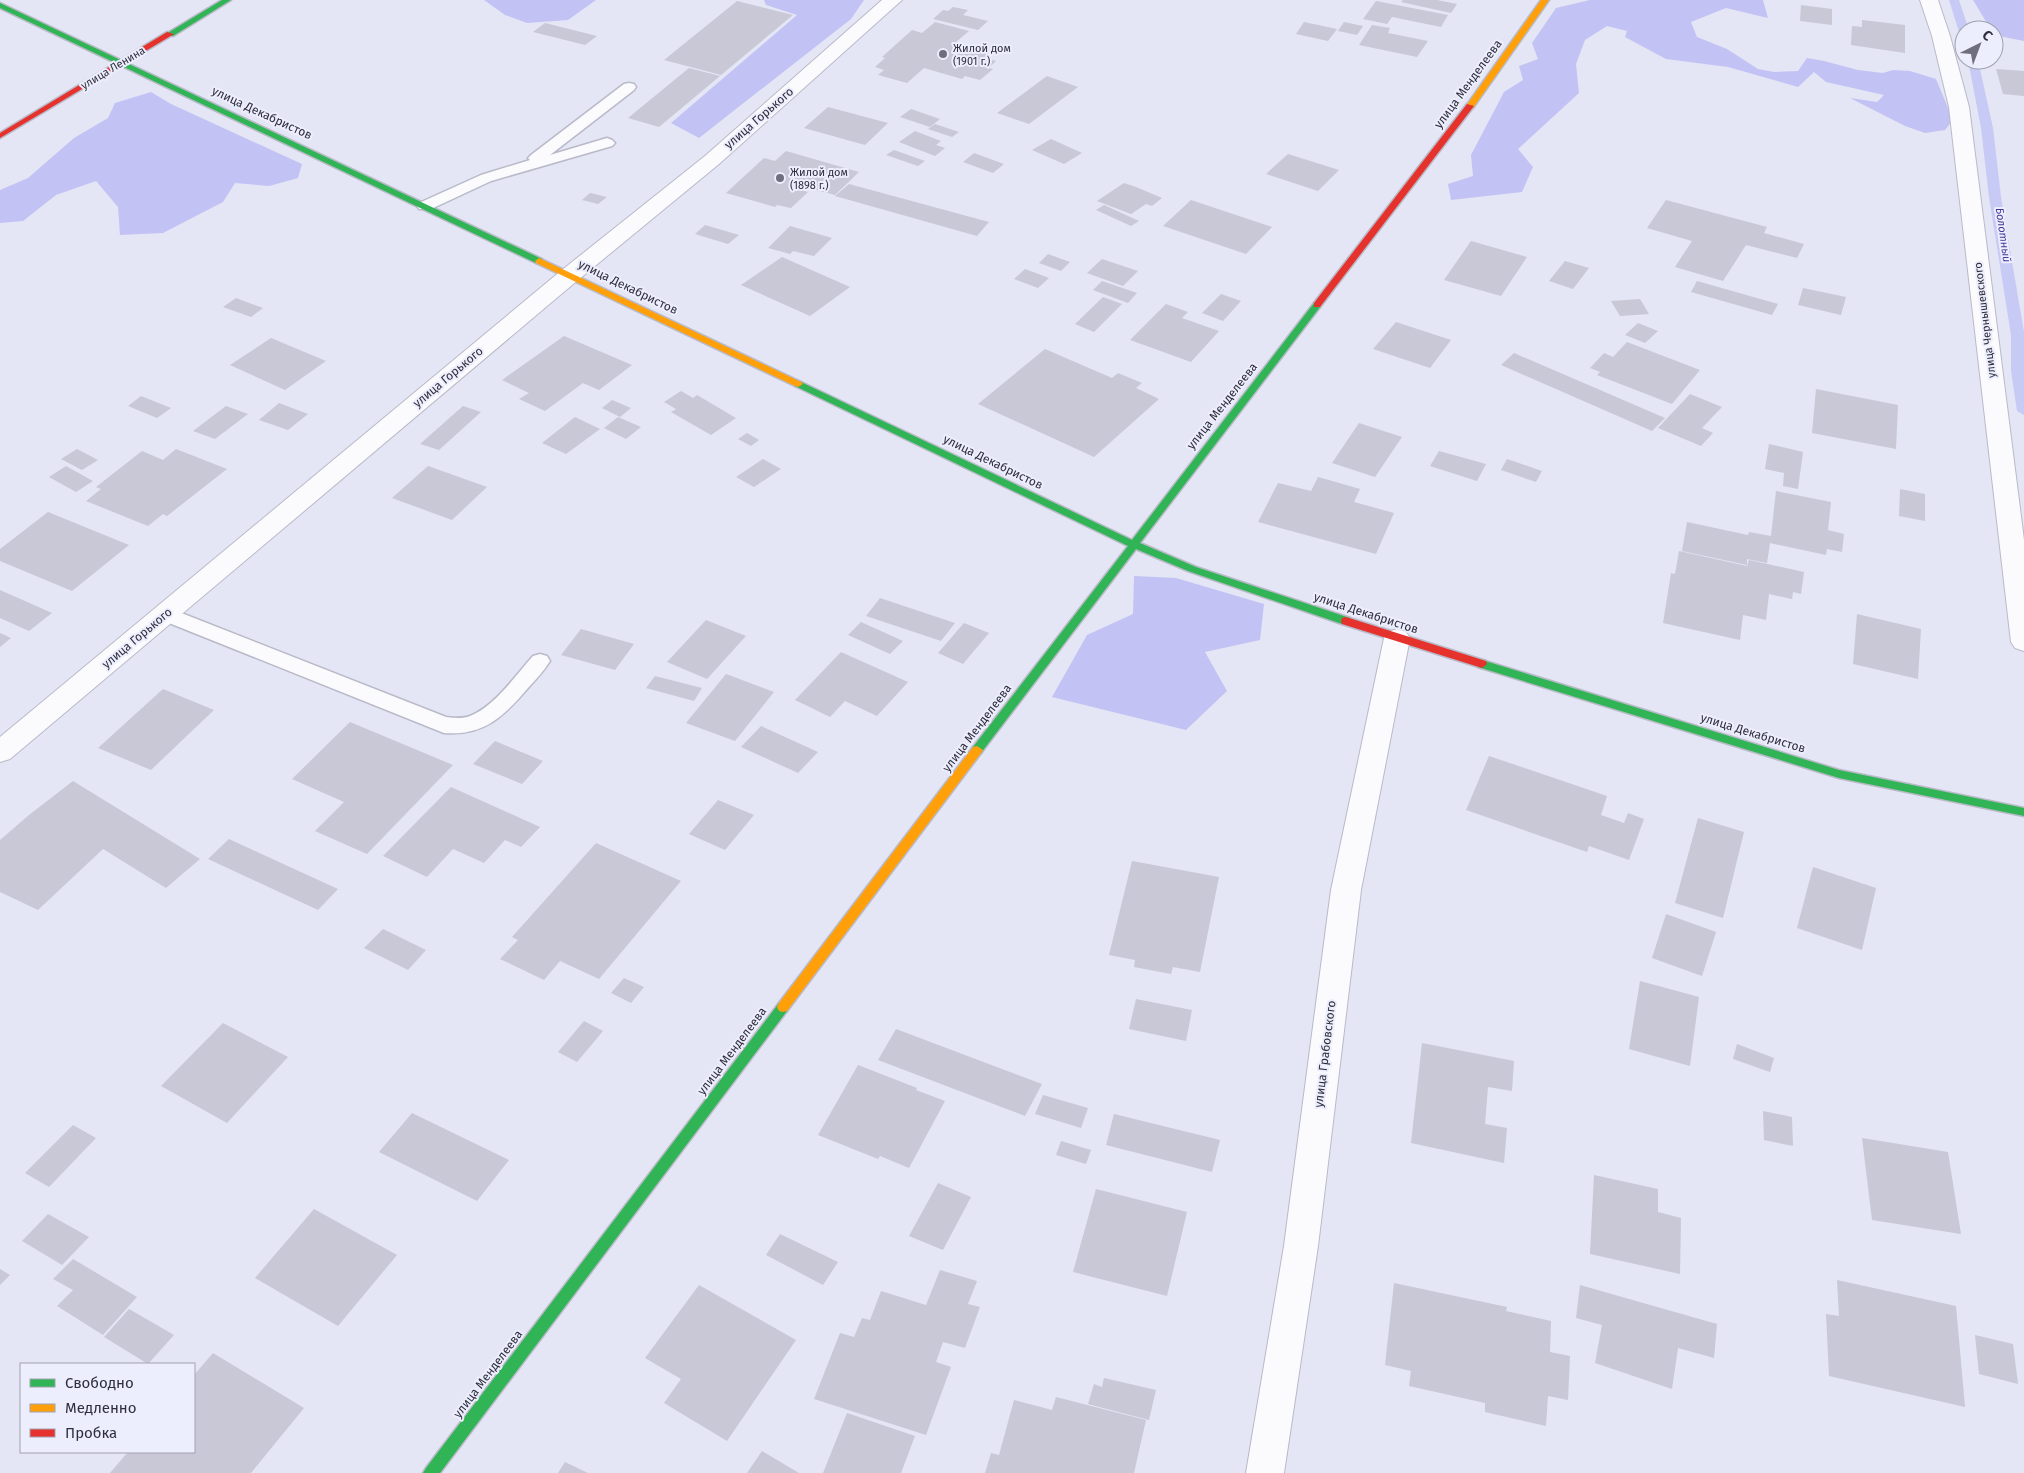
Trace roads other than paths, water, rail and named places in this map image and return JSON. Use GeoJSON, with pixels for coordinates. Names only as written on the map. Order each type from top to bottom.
{"type":"FeatureCollection","features":[{"type":"Feature","properties":{"kind":"street","name":"улица Ленина"},"geometry":{"type":"LineString","coordinates":[[0,136],[226,0]]}},
{"type":"Feature","properties":{"kind":"street","name":"улица Горького"},"geometry":{"type":"LineString","coordinates":[[0,752],[570,275],[712,160],[893,0]]}},
{"type":"Feature","properties":{"kind":"street","name":"улица Менделеева"},"geometry":{"type":"LineString","coordinates":[[431,1473],[1133,544],[1477,97],[1544,0]]}},
{"type":"Feature","properties":{"kind":"street","name":"улица Чернышевского"},"geometry":{"type":"LineString","coordinates":[[1929,0],[1941,36],[1959,106],[2024,642]]}},
{"type":"Feature","properties":{"kind":"street","name":"улица Декабристов"},"geometry":{"type":"LineString","coordinates":[[0,5],[1133,544],[1192,569],[1397,638],[1839,774],[2024,812]]}},
{"type":"Feature","properties":{"kind":"street","name":"улица Грабовского"},"geometry":{"type":"LineString","coordinates":[[1265,1473],[1301,1246],[1346,890],[1397,638]]}},
{"type":"Feature","properties":{"kind":"lane"},"geometry":{"type":"LineString","coordinates":[[526,166],[629,87]]}},
{"type":"Feature","properties":{"kind":"lane"},"geometry":{"type":"LineString","coordinates":[[425,206],[486,178],[607,143]]}},
{"type":"Feature","properties":{"kind":"lane"},"geometry":{"type":"LineString","coordinates":[[166,614],[444,725],[459,726],[479,721],[491,713],[540,661]]}},
{"type":"Feature","properties":{"kind":"waterway","name":"Болотный"},"geometry":{"type":"LineString","coordinates":[[1954,0],[1960,20]]}},
{"type":"Feature","properties":{"kind":"waterway","name":"Болотный"},"geometry":{"type":"LineString","coordinates":[[1975,70],[1987,128],[1995,197],[2018,335],[2018,371],[2024,411]]}},
{"type":"Feature","properties":{"kind":"place","name":"Жилой дом (1901 г.)"},"geometry":{"type":"Point","coordinates":[943,54]}},
{"type":"Feature","properties":{"kind":"place","name":"Жилой дом (1898 г.)"},"geometry":{"type":"Point","coordinates":[780,178]}}]}
